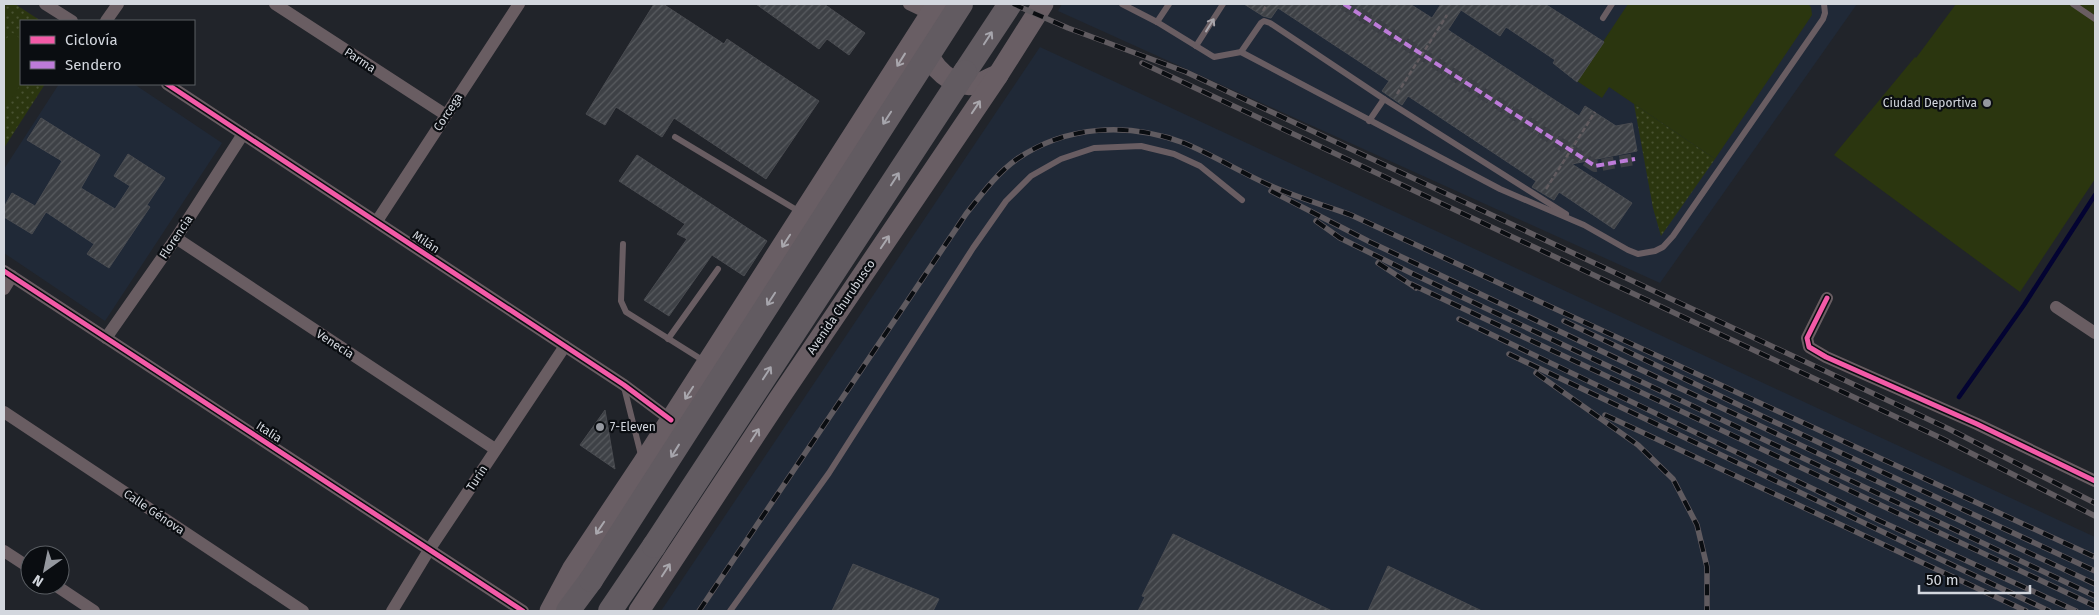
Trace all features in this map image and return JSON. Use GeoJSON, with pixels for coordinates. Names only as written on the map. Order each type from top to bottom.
{"type":"FeatureCollection","features":[{"type":"Feature","properties":{"kind":"highway"},"geometry":{"type":"LineString","coordinates":[[568,611],[592,580],[961,4]]}},
{"type":"Feature","properties":{"kind":"highway","name":"Avenida Churubusco"},"geometry":{"type":"LineString","coordinates":[[610,611],[1010,4]]}},
{"type":"Feature","properties":{"kind":"main road","name":"Avenida Churubusco"},"geometry":{"type":"LineString","coordinates":[[639,611],[778,400],[998,75],[1043,4]]}},
{"type":"Feature","properties":{"kind":"main road"},"geometry":{"type":"LineString","coordinates":[[930,15],[923,43],[930,62],[941,73],[953,80],[970,84],[981,83],[998,75]]}},
{"type":"Feature","properties":{"kind":"main road"},"geometry":{"type":"LineString","coordinates":[[550,611],[574,568],[672,420],[930,15]]}},
{"type":"Feature","properties":{"kind":"street"},"geometry":{"type":"LineString","coordinates":[[45,4],[70,20]]}},
{"type":"Feature","properties":{"kind":"street"},"geometry":{"type":"LineString","coordinates":[[107,20],[118,4]]}},
{"type":"Feature","properties":{"kind":"street","name":"Parma"},"geometry":{"type":"LineString","coordinates":[[275,4],[446,115]]}},
{"type":"Feature","properties":{"kind":"street","name":"Corcega"},"geometry":{"type":"LineString","coordinates":[[377,221],[520,4]]}},
{"type":"Feature","properties":{"kind":"street"},"geometry":{"type":"LineString","coordinates":[[909,4],[930,15]]}},
{"type":"Feature","properties":{"kind":"street","name":"Milán"},"geometry":{"type":"LineString","coordinates":[[169,85],[624,385],[672,420]]}},
{"type":"Feature","properties":{"kind":"street","name":"Florencia"},"geometry":{"type":"LineString","coordinates":[[106,338],[176,238],[243,134]]}},
{"type":"Feature","properties":{"kind":"street","name":"Venecia"},"geometry":{"type":"LineString","coordinates":[[176,238],[495,449]]}},
{"type":"Feature","properties":{"kind":"street"},"geometry":{"type":"LineString","coordinates":[[4,289],[8,274]]}},
{"type":"Feature","properties":{"kind":"street","name":"Italia"},"geometry":{"type":"LineString","coordinates":[[8,274],[523,611]]}},
{"type":"Feature","properties":{"kind":"street"},"geometry":{"type":"LineString","coordinates":[[1826,298],[1807,338],[1809,347],[1826,357],[1976,424],[2095,481]]}},
{"type":"Feature","properties":{"kind":"street"},"geometry":{"type":"LineString","coordinates":[[2056,307],[2095,333]]}},
{"type":"Feature","properties":{"kind":"street","name":"Turín"},"geometry":{"type":"LineString","coordinates":[[392,611],[495,449],[565,346]]}},
{"type":"Feature","properties":{"kind":"street","name":"Calle Génova"},"geometry":{"type":"LineString","coordinates":[[4,412],[304,611]]}},
{"type":"Feature","properties":{"kind":"street"},"geometry":{"type":"LineString","coordinates":[[4,551],[20,561]]}},
{"type":"Feature","properties":{"kind":"street"},"geometry":{"type":"LineString","coordinates":[[70,595],[94,611]]}},
{"type":"Feature","properties":{"kind":"lane"},"geometry":{"type":"LineString","coordinates":[[1122,4],[1157,22],[1214,57],[1242,52],[1500,190],[1584,225]]}},
{"type":"Feature","properties":{"kind":"lane"},"geometry":{"type":"LineString","coordinates":[[1157,22],[1169,4]]}},
{"type":"Feature","properties":{"kind":"lane"},"geometry":{"type":"LineString","coordinates":[[1196,46],[1223,4]]}},
{"type":"Feature","properties":{"kind":"lane"},"geometry":{"type":"LineString","coordinates":[[1603,18],[1612,4]]}},
{"type":"Feature","properties":{"kind":"lane"},"geometry":{"type":"LineString","coordinates":[[1242,52],[1257,28],[1264,21],[1276,26],[1384,99],[1584,225],[1638,254],[1646,254],[1663,247],[1672,236],[1823,19],[1825,13],[1824,4]]}},
{"type":"Feature","properties":{"kind":"lane"},"geometry":{"type":"LineString","coordinates":[[2073,4],[2095,19]]}},
{"type":"Feature","properties":{"kind":"lane"},"geometry":{"type":"LineString","coordinates":[[1369,121],[1384,99]]}},
{"type":"Feature","properties":{"kind":"lane"},"geometry":{"type":"LineString","coordinates":[[675,137],[804,214]]}},
{"type":"Feature","properties":{"kind":"lane"},"geometry":{"type":"LineString","coordinates":[[730,611],[829,473],[973,248],[1006,201],[1031,176],[1061,159],[1094,148],[1140,146],[1174,154],[1200,166],[1242,200]]}},
{"type":"Feature","properties":{"kind":"lane"},"geometry":{"type":"LineString","coordinates":[[623,244],[621,302],[626,312],[708,364]]}},
{"type":"Feature","properties":{"kind":"lane"},"geometry":{"type":"LineString","coordinates":[[668,339],[718,269]]}},
{"type":"Feature","properties":{"kind":"lane"},"geometry":{"type":"LineString","coordinates":[[624,385],[643,464]]}},
{"type":"Feature","properties":{"kind":"path"},"geometry":{"type":"LineString","coordinates":[[1260,14],[1267,4]]}},
{"type":"Feature","properties":{"kind":"path"},"geometry":{"type":"LineString","coordinates":[[1394,99],[1447,15]]}},
{"type":"Feature","properties":{"kind":"path"},"geometry":{"type":"LineString","coordinates":[[1546,189],[1595,112]]}},
{"type":"Feature","properties":{"kind":"shaded area"},"geometry":{"type":"Polygon","coordinates":[[[1062,4],[1857,4],[1660,283],[1058,11],[1062,4]]]}},
{"type":"Feature","properties":{"kind":"shaded area"},"geometry":{"type":"Polygon","coordinates":[[[1040,47],[2095,537],[2095,611],[661,611],[1040,47]]]}},
{"type":"Feature","properties":{"kind":"shaded area"},"geometry":{"type":"Polygon","coordinates":[[[58,85],[135,85],[222,143],[105,321],[4,253],[4,169],[58,85]]]}},
{"type":"Feature","properties":{"kind":"green space"},"geometry":{"type":"Polygon","coordinates":[[[4,4],[15,4],[39,20],[20,20],[20,85],[44,85],[4,148],[4,4]]]}},
{"type":"Feature","properties":{"kind":"green space"},"geometry":{"type":"Polygon","coordinates":[[[1628,4],[1808,4],[1811,7],[1812,15],[1715,159],[1609,87],[1602,98],[1577,81],[1628,4]]]}},
{"type":"Feature","properties":{"kind":"green space","name":"Ciudad Deportiva"},"geometry":{"type":"Polygon","coordinates":[[[1956,4],[2095,4],[2095,179],[2020,292],[1834,155],[1916,58],[1956,4]]]}},
{"type":"Feature","properties":{"kind":"green space"},"geometry":{"type":"Polygon","coordinates":[[[11,32],[20,38],[20,85],[6,106],[4,105],[4,43],[11,32]]]}},
{"type":"Feature","properties":{"kind":"green space"},"geometry":{"type":"Polygon","coordinates":[[[1634,104],[1715,159],[1661,236],[1653,208],[1634,104]]]}},
{"type":"Feature","properties":{"kind":"building"},"geometry":{"type":"Polygon","coordinates":[[[654,4],[663,4],[724,44],[727,39],[819,101],[766,179],[674,118],[662,137],[616,107],[605,125],[586,114],[654,4]]]}},
{"type":"Feature","properties":{"kind":"building"},"geometry":{"type":"Polygon","coordinates":[[[756,4],[824,4],[865,33],[849,55],[827,39],[819,49],[756,4]]]}},
{"type":"Feature","properties":{"kind":"building"},"geometry":{"type":"Polygon","coordinates":[[[1244,4],[1410,4],[1432,18],[1441,4],[1545,4],[1604,42],[1577,82],[1553,63],[1555,60],[1506,27],[1500,36],[1461,10],[1448,30],[1579,116],[1585,106],[1616,126],[1632,123],[1637,151],[1572,164],[1632,203],[1614,229],[1559,192],[1554,200],[1532,187],[1536,181],[1408,96],[1402,105],[1382,91],[1389,81],[1278,8],[1271,18],[1263,16],[1244,4]]]}},
{"type":"Feature","properties":{"kind":"building"},"geometry":{"type":"Polygon","coordinates":[[[41,118],[100,155],[81,188],[115,209],[130,186],[114,176],[128,154],[165,178],[147,205],[150,207],[109,268],[87,254],[94,244],[46,212],[32,234],[4,217],[4,207],[12,193],[35,206],[62,161],[27,140],[41,118]]]}},
{"type":"Feature","properties":{"kind":"building"},"geometry":{"type":"Polygon","coordinates":[[[637,155],[767,241],[744,276],[712,255],[669,316],[644,300],[687,239],[677,234],[685,224],[619,181],[637,155]]]}},
{"type":"Feature","properties":{"kind":"building","name":"7-Eleven"},"geometry":{"type":"Polygon","coordinates":[[[605,410],[615,469],[580,445],[605,410]]]}},
{"type":"Feature","properties":{"kind":"building"},"geometry":{"type":"Polygon","coordinates":[[[1173,534],[1332,611],[1138,611],[1145,597],[1142,596],[1173,534]]]}},
{"type":"Feature","properties":{"kind":"building"},"geometry":{"type":"Polygon","coordinates":[[[853,564],[939,599],[933,611],[832,611],[853,564]]]}},
{"type":"Feature","properties":{"kind":"building"},"geometry":{"type":"Polygon","coordinates":[[[1388,566],[1482,611],[1368,611],[1388,566]]]}},
{"type":"Feature","properties":{"kind":"waterway"},"geometry":{"type":"LineString","coordinates":[[1959,397],[2024,305],[2095,195]]}},
{"type":"Feature","properties":{"kind":"tunnel"},"geometry":{"type":"LineString","coordinates":[[1344,4],[1595,166],[1635,159]]}},
{"type":"Feature","properties":{"kind":"railway"},"geometry":{"type":"LineString","coordinates":[[1013,4],[1068,28],[1186,72],[1949,429],[2095,503]]}},
{"type":"Feature","properties":{"kind":"railway"},"geometry":{"type":"LineString","coordinates":[[1142,63],[1943,439],[2095,516]]}},
{"type":"Feature","properties":{"kind":"railway"},"geometry":{"type":"LineString","coordinates":[[699,611],[966,214],[983,192],[1017,159],[1036,148],[1056,139],[1098,130],[1141,132],[1163,136],[1184,143],[1258,180],[1351,215],[2095,557]]}},
{"type":"Feature","properties":{"kind":"railway"},"geometry":{"type":"LineString","coordinates":[[1271,191],[1370,242],[2095,584]]}},
{"type":"Feature","properties":{"kind":"railway"},"geometry":{"type":"LineString","coordinates":[[1316,221],[1340,238],[1411,273],[2095,596]]}},
{"type":"Feature","properties":{"kind":"railway"},"geometry":{"type":"LineString","coordinates":[[1378,263],[1416,288]]}},
{"type":"Feature","properties":{"kind":"railway"},"geometry":{"type":"LineString","coordinates":[[1411,284],[2095,606]]}},
{"type":"Feature","properties":{"kind":"railway"},"geometry":{"type":"LineString","coordinates":[[1459,319],[1880,521],[2076,611]]}},
{"type":"Feature","properties":{"kind":"railway"},"geometry":{"type":"LineString","coordinates":[[1564,321],[1766,418],[2095,571]]}},
{"type":"Feature","properties":{"kind":"railway"},"geometry":{"type":"LineString","coordinates":[[1509,354],[2049,611]]}},
{"type":"Feature","properties":{"kind":"railway"},"geometry":{"type":"LineString","coordinates":[[1536,373],[1638,445],[1673,479],[1697,525],[1707,567],[1707,611]]}},
{"type":"Feature","properties":{"kind":"railway"},"geometry":{"type":"LineString","coordinates":[[1605,415],[2026,611]]}},
{"type":"Feature","properties":{"kind":"marked path"},"geometry":{"type":"LineString","coordinates":[[1344,4],[1595,166],[1635,159]]}},
{"type":"Feature","properties":{"kind":"cycle path"},"geometry":{"type":"LineString","coordinates":[[169,85],[624,385],[671,420]]}},
{"type":"Feature","properties":{"kind":"cycle path"},"geometry":{"type":"LineString","coordinates":[[4,271],[523,611]]}},
{"type":"Feature","properties":{"kind":"cycle path"},"geometry":{"type":"LineString","coordinates":[[1827,298],[1807,338],[1809,347],[1826,357],[1977,424],[2095,481]]}},
{"type":"Feature","properties":{"kind":"place","name":"Ciudad Deportiva"},"geometry":{"type":"Point","coordinates":[1987,103]}},
{"type":"Feature","properties":{"kind":"place","name":"7-Eleven"},"geometry":{"type":"Point","coordinates":[600,427]}}]}
